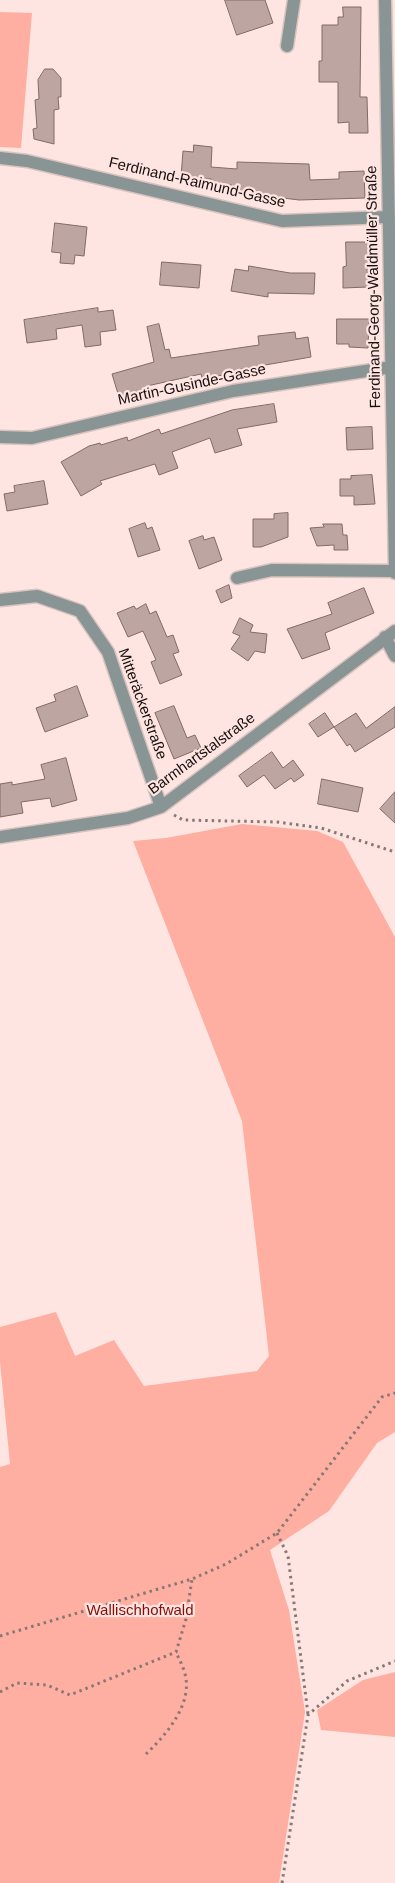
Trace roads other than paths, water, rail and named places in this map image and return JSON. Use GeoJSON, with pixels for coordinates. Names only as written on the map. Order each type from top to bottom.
{"type":"FeatureCollection","features":[{"type":"Feature","properties":{"kind":"street"},"geometry":{"type":"LineString","coordinates":[[287,46],[294,0]]}},
{"type":"Feature","properties":{"kind":"street","name":"Ferdinand-Georg-Waldmüller Straße"},"geometry":{"type":"LineString","coordinates":[[385,0],[394,395],[395,572]]}},
{"type":"Feature","properties":{"kind":"street","name":"Ferdinand-Raimund-Gasse"},"geometry":{"type":"LineString","coordinates":[[0,158],[27,161],[282,221],[391,225]]}},
{"type":"Feature","properties":{"kind":"street","name":"Martin-Gusinde-Gasse"},"geometry":{"type":"LineString","coordinates":[[0,437],[32,438],[233,390],[392,367]]}},
{"type":"Feature","properties":{"kind":"street"},"geometry":{"type":"LineString","coordinates":[[237,578],[272,570],[395,572]]}},
{"type":"Feature","properties":{"kind":"street","name":"Mitteräckerstraße"},"geometry":{"type":"LineString","coordinates":[[0,600],[36,596],[80,611],[108,652],[161,806]]}},
{"type":"Feature","properties":{"kind":"street"},"geometry":{"type":"LineString","coordinates":[[390,634],[395,656]]}},
{"type":"Feature","properties":{"kind":"street","name":"Barmhartstalstraße"},"geometry":{"type":"LineString","coordinates":[[0,837],[128,818],[161,806],[390,634]]}},
{"type":"Feature","properties":{"kind":"park label","name":"Wallischhofwald"},"geometry":{"type":"Point","coordinates":[140,1611]}}]}
